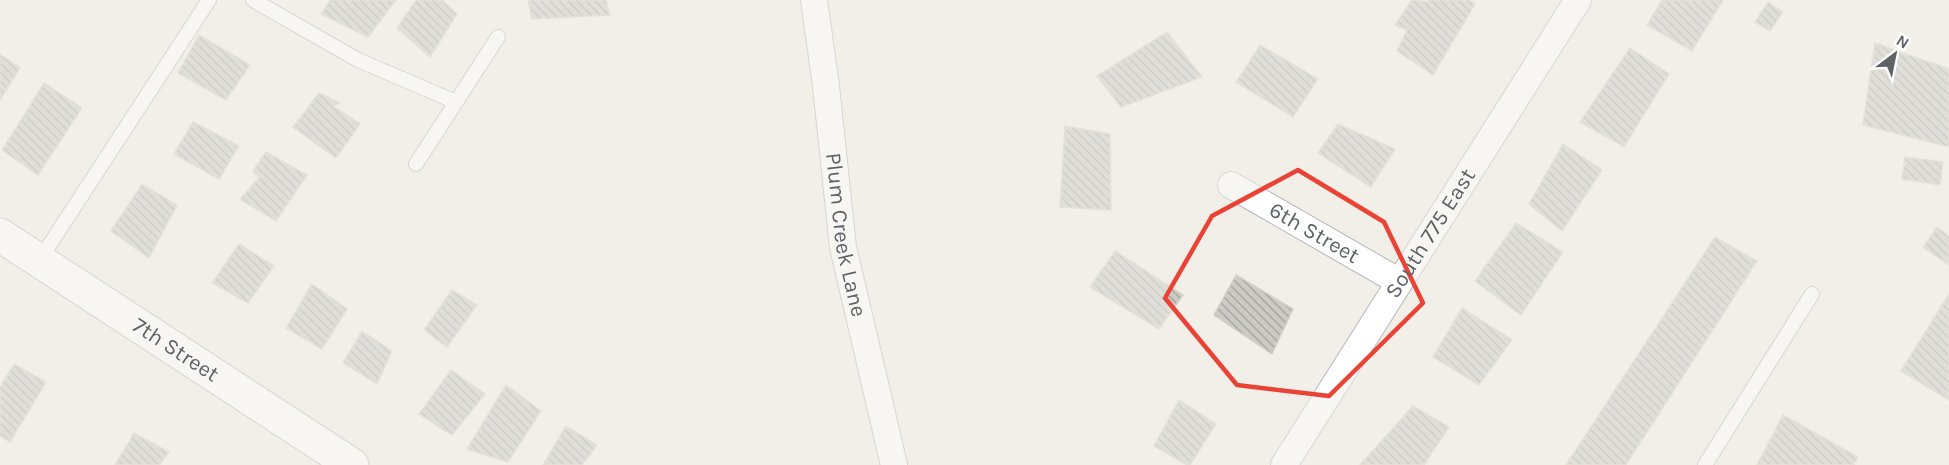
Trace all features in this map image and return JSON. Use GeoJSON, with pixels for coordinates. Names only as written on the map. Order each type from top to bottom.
{"type":"FeatureCollection","features":[{"type":"Feature","properties":{"kind":"street","name":"Plum Creek Lane"},"geometry":{"type":"LineString","coordinates":[[814,0],[826,86],[843,247],[894,465]]}},
{"type":"Feature","properties":{"kind":"street","name":"South 775 East"},"geometry":{"type":"LineString","coordinates":[[1284,465],[1578,0]]}},
{"type":"Feature","properties":{"kind":"street","name":"6th Street"},"geometry":{"type":"LineString","coordinates":[[1231,185],[1398,282]]}},
{"type":"Feature","properties":{"kind":"street","name":"7th Street"},"geometry":{"type":"LineString","coordinates":[[0,235],[352,465]]}},
{"type":"Feature","properties":{"kind":"lane"},"geometry":{"type":"LineString","coordinates":[[39,261],[209,0]]}},
{"type":"Feature","properties":{"kind":"lane"},"geometry":{"type":"LineString","coordinates":[[253,0],[358,60],[456,102]]}},
{"type":"Feature","properties":{"kind":"lane"},"geometry":{"type":"LineString","coordinates":[[416,164],[498,37]]}},
{"type":"Feature","properties":{"kind":"lane"},"geometry":{"type":"LineString","coordinates":[[1705,465],[1812,294]]}},
{"type":"Feature","properties":{"kind":"highlighted area"},"geometry":{"type":"Polygon","coordinates":[[[1298,170],[1384,222],[1423,303],[1329,396],[1237,385],[1165,298],[1212,216],[1298,170]]]}},
{"type":"Feature","properties":{"kind":"building"},"geometry":{"type":"Polygon","coordinates":[[[330,0],[396,0],[368,37],[321,14],[330,0]]]}},
{"type":"Feature","properties":{"kind":"building"},"geometry":{"type":"Polygon","coordinates":[[[416,0],[442,0],[457,14],[430,57],[397,28],[416,0]]]}},
{"type":"Feature","properties":{"kind":"building"},"geometry":{"type":"Polygon","coordinates":[[[528,0],[606,0],[610,15],[532,19],[528,0]]]}},
{"type":"Feature","properties":{"kind":"building"},"geometry":{"type":"Polygon","coordinates":[[[1412,0],[1428,2],[1429,0],[1469,0],[1475,4],[1433,75],[1397,51],[1407,30],[1395,25],[1412,0]]]}},
{"type":"Feature","properties":{"kind":"building"},"geometry":{"type":"Polygon","coordinates":[[[1662,0],[1723,0],[1692,51],[1647,25],[1662,0]]]}},
{"type":"Feature","properties":{"kind":"building"},"geometry":{"type":"Polygon","coordinates":[[[1768,2],[1783,12],[1770,31],[1755,22],[1768,2]]]}},
{"type":"Feature","properties":{"kind":"building"},"geometry":{"type":"Polygon","coordinates":[[[1167,32],[1202,77],[1121,107],[1097,76],[1167,32]]]}},
{"type":"Feature","properties":{"kind":"building"},"geometry":{"type":"Polygon","coordinates":[[[199,35],[250,65],[226,100],[178,73],[199,35]]]}},
{"type":"Feature","properties":{"kind":"building"},"geometry":{"type":"Polygon","coordinates":[[[1875,43],[1949,69],[1949,147],[1863,125],[1875,43]]]}},
{"type":"Feature","properties":{"kind":"building"},"geometry":{"type":"Polygon","coordinates":[[[1260,45],[1318,79],[1293,117],[1236,82],[1260,45]]]}},
{"type":"Feature","properties":{"kind":"building"},"geometry":{"type":"Polygon","coordinates":[[[1630,48],[1669,74],[1624,147],[1580,122],[1630,48]]]}},
{"type":"Feature","properties":{"kind":"building"},"geometry":{"type":"Polygon","coordinates":[[[0,54],[20,68],[0,100],[0,54]]]}},
{"type":"Feature","properties":{"kind":"building"},"geometry":{"type":"Polygon","coordinates":[[[44,83],[82,108],[38,175],[2,150],[44,83]]]}},
{"type":"Feature","properties":{"kind":"building"},"geometry":{"type":"Polygon","coordinates":[[[319,93],[340,103],[333,106],[360,124],[336,158],[293,127],[319,93]]]}},
{"type":"Feature","properties":{"kind":"building"},"geometry":{"type":"Polygon","coordinates":[[[193,122],[239,146],[219,179],[174,154],[193,122]]]}},
{"type":"Feature","properties":{"kind":"building"},"geometry":{"type":"Polygon","coordinates":[[[1338,124],[1395,149],[1371,187],[1318,153],[1338,124]]]}},
{"type":"Feature","properties":{"kind":"building"},"geometry":{"type":"Polygon","coordinates":[[[1065,126],[1110,134],[1111,210],[1060,207],[1065,126]]]}},
{"type":"Feature","properties":{"kind":"building"},"geometry":{"type":"Polygon","coordinates":[[[1563,144],[1602,170],[1562,231],[1529,204],[1563,144]]]}},
{"type":"Feature","properties":{"kind":"building"},"geometry":{"type":"Polygon","coordinates":[[[266,152],[307,175],[276,221],[240,199],[259,178],[253,171],[266,152]]]}},
{"type":"Feature","properties":{"kind":"building"},"geometry":{"type":"Polygon","coordinates":[[[1905,157],[1943,162],[1940,185],[1902,179],[1905,157]]]}},
{"type":"Feature","properties":{"kind":"building"},"geometry":{"type":"Polygon","coordinates":[[[142,184],[177,205],[149,258],[111,231],[142,184]]]}},
{"type":"Feature","properties":{"kind":"building"},"geometry":{"type":"Polygon","coordinates":[[[1516,223],[1563,252],[1521,315],[1475,281],[1516,223]]]}},
{"type":"Feature","properties":{"kind":"building"},"geometry":{"type":"Polygon","coordinates":[[[1937,227],[1949,236],[1949,265],[1923,247],[1937,227]]]}},
{"type":"Feature","properties":{"kind":"building"},"geometry":{"type":"Polygon","coordinates":[[[1715,237],[1757,261],[1626,465],[1566,465],[1715,237]]]}},
{"type":"Feature","properties":{"kind":"building"},"geometry":{"type":"Polygon","coordinates":[[[239,244],[274,266],[248,303],[212,283],[239,244]]]}},
{"type":"Feature","properties":{"kind":"building"},"geometry":{"type":"Polygon","coordinates":[[[1115,251],[1183,295],[1159,329],[1090,287],[1115,251]]]}},
{"type":"Feature","properties":{"kind":"building"},"geometry":{"type":"Polygon","coordinates":[[[1236,275],[1293,309],[1272,354],[1214,315],[1236,275]]]}},
{"type":"Feature","properties":{"kind":"building"},"geometry":{"type":"Polygon","coordinates":[[[312,284],[347,309],[322,349],[286,328],[312,284]]]}},
{"type":"Feature","properties":{"kind":"building"},"geometry":{"type":"Polygon","coordinates":[[[452,290],[477,305],[447,347],[424,330],[452,290]]]}},
{"type":"Feature","properties":{"kind":"building"},"geometry":{"type":"Polygon","coordinates":[[[1949,294],[1949,400],[1901,371],[1949,294]]]}},
{"type":"Feature","properties":{"kind":"building"},"geometry":{"type":"Polygon","coordinates":[[[1462,308],[1512,340],[1479,385],[1433,357],[1462,308]]]}},
{"type":"Feature","properties":{"kind":"building"},"geometry":{"type":"Polygon","coordinates":[[[362,331],[392,351],[377,384],[343,363],[362,331]]]}},
{"type":"Feature","properties":{"kind":"building"},"geometry":{"type":"Polygon","coordinates":[[[14,364],[46,382],[10,442],[0,436],[0,387],[14,364]]]}},
{"type":"Feature","properties":{"kind":"building"},"geometry":{"type":"Polygon","coordinates":[[[451,370],[485,394],[452,435],[419,414],[451,370]]]}},
{"type":"Feature","properties":{"kind":"building"},"geometry":{"type":"Polygon","coordinates":[[[506,385],[541,411],[508,462],[467,449],[506,385]]]}},
{"type":"Feature","properties":{"kind":"building"},"geometry":{"type":"Polygon","coordinates":[[[1179,400],[1216,424],[1190,465],[1154,446],[1179,400]]]}},
{"type":"Feature","properties":{"kind":"building"},"geometry":{"type":"Polygon","coordinates":[[[1413,406],[1449,427],[1424,465],[1360,465],[1413,406]]]}},
{"type":"Feature","properties":{"kind":"building"},"geometry":{"type":"Polygon","coordinates":[[[1783,415],[1858,457],[1854,465],[1757,465],[1783,415]]]}},
{"type":"Feature","properties":{"kind":"building"},"geometry":{"type":"Polygon","coordinates":[[[566,426],[597,445],[582,465],[543,465],[566,426]]]}},
{"type":"Feature","properties":{"kind":"building"},"geometry":{"type":"Polygon","coordinates":[[[134,433],[169,452],[159,465],[115,465],[134,433]]]}}]}
